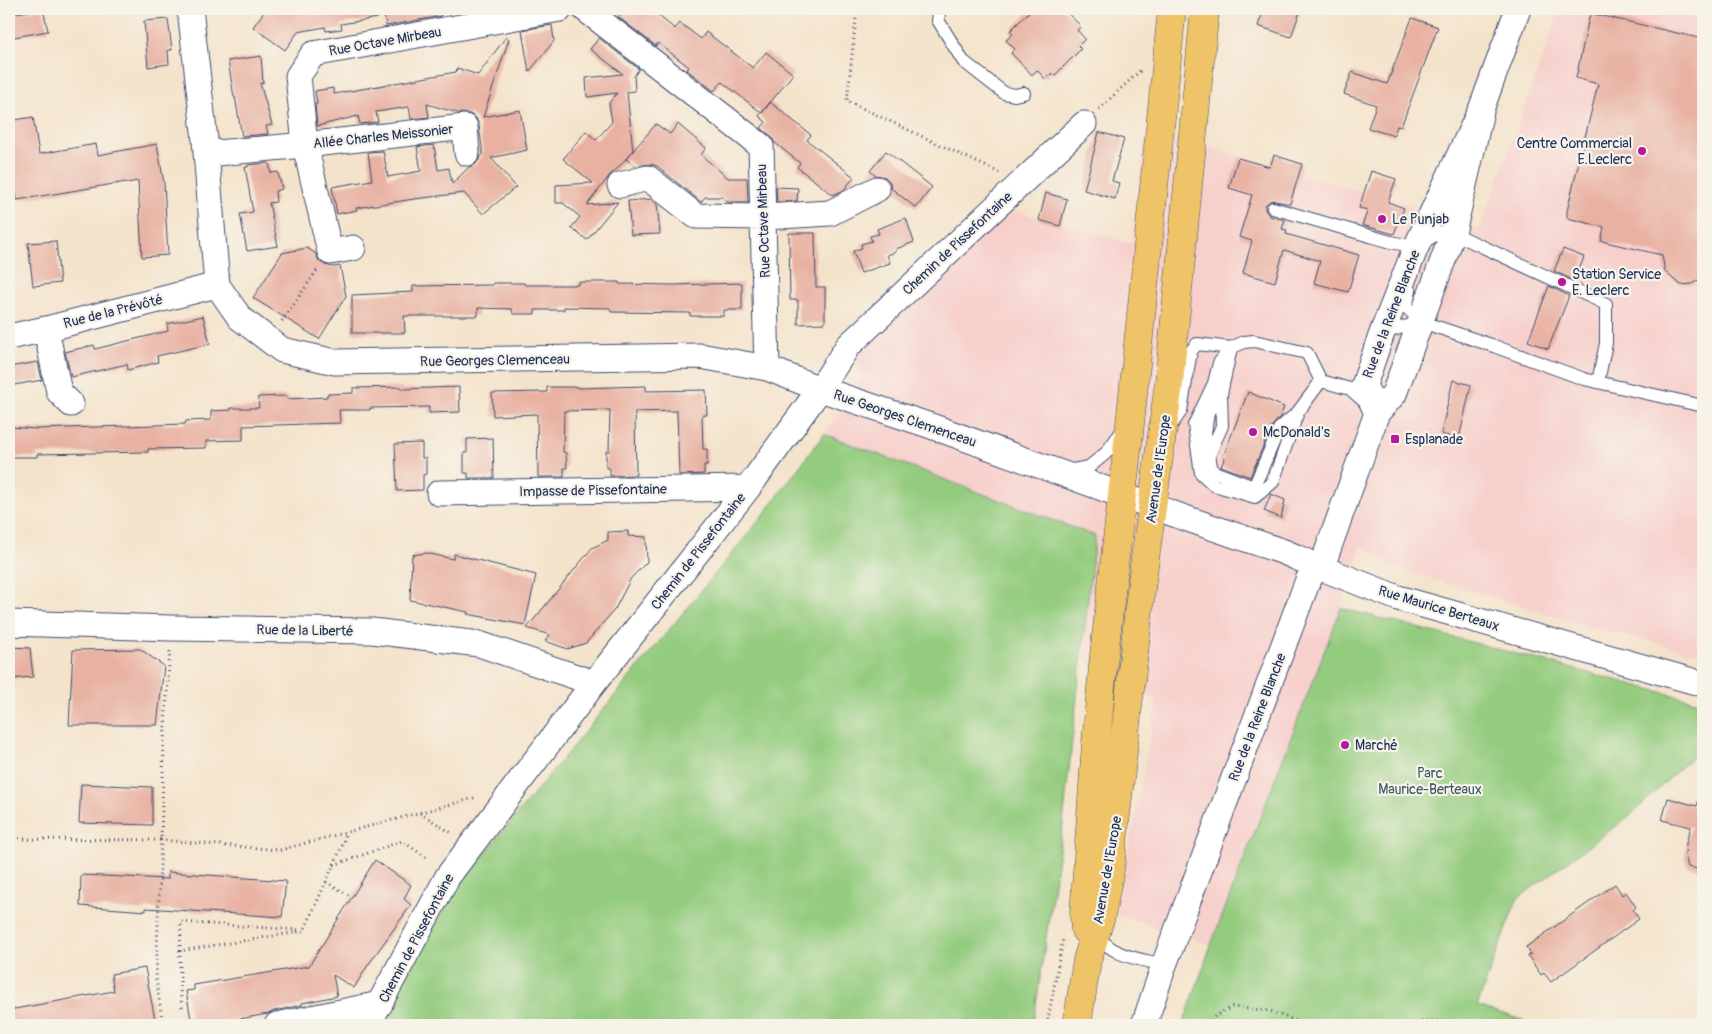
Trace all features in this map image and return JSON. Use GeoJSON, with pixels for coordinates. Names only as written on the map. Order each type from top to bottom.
{"type":"FeatureCollection","features":[{"type":"Feature","properties":{"kind":"main road","name":"Avenue de l'Europe"},"geometry":{"type":"LineString","coordinates":[[1087,960],[1084,915],[1096,743],[1172,9]]}},
{"type":"Feature","properties":{"kind":"main road","name":"Avenue de l'Europe"},"geometry":{"type":"LineString","coordinates":[[1087,960],[1096,932],[1110,869],[1142,581],[1169,383],[1205,9]]}},
{"type":"Feature","properties":{"kind":"main road"},"geometry":{"type":"LineString","coordinates":[[1077,1025],[1087,960]]}},
{"type":"Feature","properties":{"kind":"street"},"geometry":{"type":"LineString","coordinates":[[190,9],[206,154],[217,285]]}},
{"type":"Feature","properties":{"kind":"street","name":"Rue Octave Mirbeau"},"geometry":{"type":"LineString","coordinates":[[342,250],[305,145],[298,76],[313,54],[560,9]]}},
{"type":"Feature","properties":{"kind":"street","name":"Rue Octave Mirbeau"},"geometry":{"type":"LineString","coordinates":[[586,9],[761,146],[767,368]]}},
{"type":"Feature","properties":{"kind":"street","name":"Rue de la Reine Blanche"},"geometry":{"type":"LineString","coordinates":[[1377,413],[1364,385],[1382,333],[1412,258],[1482,107],[1518,9]]}},
{"type":"Feature","properties":{"kind":"street","name":"Rue de la Reine Blanche"},"geometry":{"type":"LineString","coordinates":[[1144,1025],[1164,965],[1308,580],[1326,555],[1377,413],[1394,394],[1422,322],[1454,233],[1482,107]]}},
{"type":"Feature","properties":{"kind":"street","name":"Chemin de Pissefontaine"},"geometry":{"type":"LineString","coordinates":[[374,1015],[448,876],[594,683],[748,488],[820,389],[848,346],[1084,124]]}},
{"type":"Feature","properties":{"kind":"street","name":"Allée Charles Meissonier"},"geometry":{"type":"LineString","coordinates":[[305,145],[465,127],[467,153]]}},
{"type":"Feature","properties":{"kind":"street"},"geometry":{"type":"LineString","coordinates":[[206,154],[305,145]]}},
{"type":"Feature","properties":{"kind":"street"},"geometry":{"type":"LineString","coordinates":[[620,185],[648,178],[696,216],[764,217],[830,213],[877,189]]}},
{"type":"Feature","properties":{"kind":"street","name":"Rue de la Prévôté"},"geometry":{"type":"LineString","coordinates":[[9,337],[217,285]]}},
{"type":"Feature","properties":{"kind":"street","name":"Rue Georges Clemenceau"},"geometry":{"type":"LineString","coordinates":[[217,285],[240,318],[282,350],[335,362],[700,356],[767,368],[820,389],[931,426],[1153,506]]}},
{"type":"Feature","properties":{"kind":"street"},"geometry":{"type":"LineString","coordinates":[[46,329],[59,392],[71,404]]}},
{"type":"Feature","properties":{"kind":"street","name":"Impasse de Pissefontaine"},"geometry":{"type":"LineString","coordinates":[[439,493],[748,488]]}},
{"type":"Feature","properties":{"kind":"street","name":"Rue Maurice Berteaux"},"geometry":{"type":"LineString","coordinates":[[1153,506],[1284,552],[1398,598],[1703,683]]}},
{"type":"Feature","properties":{"kind":"street","name":"Rue de la Liberté"},"geometry":{"type":"LineString","coordinates":[[9,623],[372,631],[478,644],[594,683]]}},
{"type":"Feature","properties":{"kind":"street"},"geometry":{"type":"LineString","coordinates":[[277,1025],[374,1015]]}},
{"type":"Feature","properties":{"kind":"lane"},"geometry":{"type":"LineString","coordinates":[[940,9],[938,20],[963,61],[1004,93],[1015,96],[1024,93]]}},
{"type":"Feature","properties":{"kind":"lane"},"geometry":{"type":"LineString","coordinates":[[1272,208],[1391,242],[1412,258]]}},
{"type":"Feature","properties":{"kind":"lane"},"geometry":{"type":"LineString","coordinates":[[1598,382],[1606,343],[1606,304],[1454,233],[1440,232],[1412,258],[1412,283],[1406,307],[1422,322],[1492,345],[1584,379],[1703,406]]}},
{"type":"Feature","properties":{"kind":"lane"},"geometry":{"type":"LineString","coordinates":[[1382,333],[1422,322]]}},
{"type":"Feature","properties":{"kind":"lane"},"geometry":{"type":"LineString","coordinates":[[1298,412],[1273,482],[1255,496],[1214,485],[1201,473],[1194,426],[1214,383],[1219,363],[1231,348],[1244,342],[1254,341],[1307,352],[1322,381],[1350,389],[1377,413]]}},
{"type":"Feature","properties":{"kind":"lane"},"geometry":{"type":"LineString","coordinates":[[1162,440],[1181,411],[1191,351],[1197,344],[1231,348]]}},
{"type":"Feature","properties":{"kind":"lane"},"geometry":{"type":"LineString","coordinates":[[1231,348],[1221,394],[1208,412],[1205,434],[1212,471],[1254,487],[1279,429],[1298,412],[1322,381]]}},
{"type":"Feature","properties":{"kind":"lane","name":"Rue Georges Clemenceau"},"geometry":{"type":"LineString","coordinates":[[1061,472],[1089,467],[1106,453],[1129,419]]}},
{"type":"Feature","properties":{"kind":"lane"},"geometry":{"type":"LineString","coordinates":[[1096,932],[1105,945],[1112,950],[1164,965]]}},
{"type":"Feature","properties":{"kind":"path"},"geometry":{"type":"LineString","coordinates":[[857,9],[847,101],[1021,183]]}},
{"type":"Feature","properties":{"kind":"path"},"geometry":{"type":"LineString","coordinates":[[1084,124],[1169,43]]}},
{"type":"Feature","properties":{"kind":"path"},"geometry":{"type":"LineString","coordinates":[[269,340],[342,250]]}},
{"type":"Feature","properties":{"kind":"path"},"geometry":{"type":"LineString","coordinates":[[163,1025],[156,979],[164,742],[172,628]]}},
{"type":"Feature","properties":{"kind":"path"},"geometry":{"type":"LineString","coordinates":[[9,839],[161,840],[280,850],[482,796]]}},
{"type":"Feature","properties":{"kind":"path"},"geometry":{"type":"LineString","coordinates":[[420,813],[471,846]]}},
{"type":"Feature","properties":{"kind":"path"},"geometry":{"type":"LineString","coordinates":[[304,931],[343,844],[346,832]]}},
{"type":"Feature","properties":{"kind":"path"},"geometry":{"type":"LineString","coordinates":[[334,865],[402,841],[426,857]]}},
{"type":"Feature","properties":{"kind":"path"},"geometry":{"type":"LineString","coordinates":[[326,882],[352,897]]}},
{"type":"Feature","properties":{"kind":"path"},"geometry":{"type":"LineString","coordinates":[[182,1007],[180,951],[182,922],[304,931]]}},
{"type":"Feature","properties":{"kind":"path"},"geometry":{"type":"LineString","coordinates":[[180,951],[304,931]]}},
{"type":"Feature","properties":{"kind":"path"},"geometry":{"type":"LineString","coordinates":[[1208,1025],[1215,1016],[1232,1007],[1270,1012],[1306,1025]]}},
{"type":"Feature","properties":{"kind":"path"},"geometry":{"type":"LineString","coordinates":[[1418,1025],[1425,1020],[1445,1022],[1453,1025]]}},
{"type":"Feature","properties":{"kind":"shaded area"},"geometry":{"type":"Polygon","coordinates":[[[1560,9],[1703,9],[1703,655],[1587,626],[1390,566],[1362,545],[1341,608],[1211,945],[1116,914],[1157,701],[1082,660],[1095,536],[824,434],[863,378],[854,352],[1007,209],[1132,244],[1145,128],[1413,207],[1480,229],[1560,9]]]}},
{"type":"Feature","properties":{"kind":"green space"},"geometry":{"type":"Polygon","coordinates":[[[824,434],[1095,536],[1063,823],[1033,1025],[375,1025],[392,993],[462,881],[762,517],[824,434]]]}},
{"type":"Feature","properties":{"kind":"green space","name":"Parc Maurice-Berteaux"},"geometry":{"type":"Polygon","coordinates":[[[1341,608],[1703,703],[1696,753],[1632,814],[1517,899],[1477,1006],[1523,1020],[1522,1025],[1183,1025],[1211,945],[1341,608]]]}},
{"type":"Feature","properties":{"kind":"building"},"geometry":{"type":"Polygon","coordinates":[[[43,9],[48,31],[9,38],[9,14],[43,9]]]}},
{"type":"Feature","properties":{"kind":"building"},"geometry":{"type":"Polygon","coordinates":[[[266,9],[377,9],[378,18],[341,24],[342,29],[326,31],[325,27],[298,32],[285,50],[253,27],[266,9]]]}},
{"type":"Feature","properties":{"kind":"building"},"geometry":{"type":"Polygon","coordinates":[[[383,9],[440,9],[441,16],[386,26],[383,9]]]}},
{"type":"Feature","properties":{"kind":"building"},"geometry":{"type":"Polygon","coordinates":[[[625,9],[650,9],[675,29],[680,23],[701,39],[706,32],[753,68],[766,52],[793,74],[762,113],[722,82],[714,91],[687,70],[689,67],[658,43],[656,46],[618,17],[625,9]]]}},
{"type":"Feature","properties":{"kind":"building"},"geometry":{"type":"Polygon","coordinates":[[[1032,9],[1063,9],[1081,26],[1077,30],[1085,39],[1078,46],[1081,49],[1054,76],[1052,73],[1045,79],[1037,70],[1032,75],[1011,53],[1015,49],[1006,40],[1013,34],[1010,31],[1032,9]]]}},
{"type":"Feature","properties":{"kind":"building"},"geometry":{"type":"Polygon","coordinates":[[[1264,9],[1301,9],[1291,37],[1258,26],[1264,9]]]}},
{"type":"Feature","properties":{"kind":"building","name":"Centre Commercial E.Leclerc"},"geometry":{"type":"Polygon","coordinates":[[[1590,13],[1703,39],[1703,277],[1692,284],[1681,285],[1665,272],[1662,255],[1601,241],[1604,227],[1567,218],[1567,211],[1598,84],[1576,78],[1590,13]]]}},
{"type":"Feature","properties":{"kind":"building"},"geometry":{"type":"Polygon","coordinates":[[[1412,18],[1438,27],[1401,127],[1397,126],[1394,136],[1368,128],[1376,105],[1344,94],[1352,72],[1387,84],[1412,18]]]}},
{"type":"Feature","properties":{"kind":"building"},"geometry":{"type":"Polygon","coordinates":[[[168,19],[172,50],[168,50],[169,64],[148,67],[144,21],[168,19]]]}},
{"type":"Feature","properties":{"kind":"building"},"geometry":{"type":"Polygon","coordinates":[[[552,25],[554,41],[529,72],[522,30],[552,25]]]}},
{"type":"Feature","properties":{"kind":"building"},"geometry":{"type":"Polygon","coordinates":[[[506,37],[509,39],[483,117],[520,110],[527,150],[491,158],[516,187],[483,214],[464,193],[356,208],[357,210],[337,214],[332,187],[372,180],[368,152],[383,151],[388,177],[421,171],[417,147],[434,145],[438,170],[449,168],[452,184],[469,167],[475,165],[483,154],[479,126],[476,118],[470,114],[458,113],[427,104],[429,117],[411,119],[409,107],[376,112],[378,122],[360,124],[358,116],[317,126],[315,91],[333,88],[334,94],[456,72],[457,68],[478,75],[506,37]]]}},
{"type":"Feature","properties":{"kind":"building"},"geometry":{"type":"Polygon","coordinates":[[[599,38],[639,69],[634,76],[635,91],[627,92],[633,151],[610,175],[587,205],[618,202],[587,240],[571,228],[580,217],[563,203],[556,203],[556,185],[593,183],[563,159],[586,131],[596,140],[612,122],[609,103],[617,93],[587,97],[586,78],[623,74],[590,49],[599,38]]]}},
{"type":"Feature","properties":{"kind":"building"},"geometry":{"type":"Polygon","coordinates":[[[261,56],[263,83],[260,83],[272,125],[266,126],[268,134],[242,136],[228,61],[261,56]]]}},
{"type":"Feature","properties":{"kind":"building"},"geometry":{"type":"Polygon","coordinates":[[[770,102],[811,135],[807,140],[854,177],[844,190],[833,195],[797,167],[800,163],[775,143],[770,135],[761,128],[766,122],[759,116],[770,102]]]}},
{"type":"Feature","properties":{"kind":"building"},"geometry":{"type":"Polygon","coordinates":[[[33,117],[39,154],[96,144],[98,155],[157,144],[164,183],[168,255],[142,257],[138,181],[17,200],[10,159],[15,158],[9,121],[33,117]]]}},
{"type":"Feature","properties":{"kind":"building"},"geometry":{"type":"Polygon","coordinates":[[[656,124],[670,134],[678,124],[706,148],[701,155],[728,178],[747,178],[748,202],[728,202],[722,197],[705,197],[701,202],[657,166],[651,164],[635,166],[626,159],[656,124]]]}},
{"type":"Feature","properties":{"kind":"building"},"geometry":{"type":"Polygon","coordinates":[[[1099,132],[1124,139],[1112,181],[1119,183],[1115,199],[1084,190],[1099,132]]]}},
{"type":"Feature","properties":{"kind":"building"},"geometry":{"type":"Polygon","coordinates":[[[886,151],[932,187],[916,208],[891,188],[890,182],[885,177],[875,175],[870,171],[886,151]]]}},
{"type":"Feature","properties":{"kind":"building"},"geometry":{"type":"Polygon","coordinates":[[[1274,155],[1302,164],[1290,204],[1271,200],[1265,205],[1265,210],[1270,216],[1285,220],[1282,229],[1287,230],[1286,234],[1359,255],[1348,292],[1314,283],[1320,261],[1284,250],[1275,282],[1243,273],[1252,241],[1239,237],[1252,195],[1229,188],[1238,158],[1270,167],[1274,155]]]}},
{"type":"Feature","properties":{"kind":"building"},"geometry":{"type":"Polygon","coordinates":[[[269,163],[271,173],[278,172],[282,189],[275,191],[276,202],[269,203],[278,246],[247,251],[240,214],[253,212],[245,167],[269,163]]]}},
{"type":"Feature","properties":{"kind":"building","name":"Le Punjab"},"geometry":{"type":"Polygon","coordinates":[[[1371,171],[1396,179],[1388,202],[1404,208],[1394,234],[1362,225],[1368,210],[1359,208],[1371,171]]]}},
{"type":"Feature","properties":{"kind":"building"},"geometry":{"type":"Polygon","coordinates":[[[776,187],[798,188],[797,201],[777,202],[776,187]]]}},
{"type":"Feature","properties":{"kind":"building"},"geometry":{"type":"Polygon","coordinates":[[[1046,193],[1067,199],[1060,226],[1039,220],[1046,193]]]}},
{"type":"Feature","properties":{"kind":"building"},"geometry":{"type":"Polygon","coordinates":[[[651,199],[657,204],[660,234],[631,235],[628,201],[651,199]]]}},
{"type":"Feature","properties":{"kind":"building"},"geometry":{"type":"Polygon","coordinates":[[[906,218],[914,242],[896,249],[896,252],[887,255],[890,263],[861,273],[853,251],[862,248],[861,244],[872,241],[870,236],[879,234],[877,229],[906,218]]]}},
{"type":"Feature","properties":{"kind":"building"},"geometry":{"type":"Polygon","coordinates":[[[789,233],[815,233],[816,287],[825,287],[825,323],[798,324],[798,300],[790,300],[789,233]]]}},
{"type":"Feature","properties":{"kind":"building"},"geometry":{"type":"Polygon","coordinates":[[[56,241],[60,283],[33,286],[28,243],[56,241]]]}},
{"type":"Feature","properties":{"kind":"building"},"geometry":{"type":"Polygon","coordinates":[[[307,248],[316,254],[319,261],[325,265],[340,266],[346,296],[319,339],[253,298],[282,253],[307,248]]]}},
{"type":"Feature","properties":{"kind":"building"},"geometry":{"type":"Polygon","coordinates":[[[1563,249],[1584,257],[1575,281],[1554,271],[1563,249]]]}},
{"type":"Feature","properties":{"kind":"building"},"geometry":{"type":"Polygon","coordinates":[[[578,282],[674,285],[742,283],[742,310],[724,310],[724,316],[690,316],[690,313],[611,312],[610,308],[564,307],[564,310],[535,310],[535,314],[513,314],[512,309],[478,308],[478,316],[404,316],[405,333],[352,333],[352,295],[413,292],[413,286],[493,285],[493,283],[578,285],[578,282]]]}},
{"type":"Feature","properties":{"kind":"building"},"geometry":{"type":"Polygon","coordinates":[[[1549,286],[1569,296],[1548,349],[1528,341],[1549,286]]]}},
{"type":"Feature","properties":{"kind":"building"},"geometry":{"type":"Polygon","coordinates":[[[203,316],[210,344],[157,356],[158,362],[128,370],[127,364],[71,377],[65,352],[94,345],[95,349],[168,331],[167,324],[203,316]]]}},
{"type":"Feature","properties":{"kind":"building"},"geometry":{"type":"Polygon","coordinates":[[[38,362],[42,380],[9,386],[9,367],[38,362]]]}},
{"type":"Feature","properties":{"kind":"building"},"geometry":{"type":"Polygon","coordinates":[[[1453,380],[1471,385],[1459,439],[1441,434],[1453,380]]]}},
{"type":"Feature","properties":{"kind":"building"},"geometry":{"type":"Polygon","coordinates":[[[646,386],[646,391],[706,390],[707,415],[702,415],[703,449],[707,449],[707,465],[704,465],[704,474],[679,475],[677,411],[635,412],[636,475],[610,476],[610,468],[606,468],[606,451],[609,451],[610,410],[564,411],[563,452],[566,453],[567,468],[564,468],[564,477],[538,477],[537,414],[493,416],[492,393],[547,392],[547,387],[646,386]]]}},
{"type":"Feature","properties":{"kind":"building"},"geometry":{"type":"Polygon","coordinates":[[[402,387],[402,389],[459,387],[460,412],[429,413],[429,407],[339,410],[340,423],[243,426],[243,440],[206,441],[206,448],[148,449],[148,452],[37,454],[37,457],[9,457],[9,427],[37,429],[185,424],[186,421],[211,420],[211,411],[231,410],[231,408],[259,408],[258,397],[287,396],[287,399],[327,397],[327,394],[353,393],[353,388],[402,387]]]}},
{"type":"Feature","properties":{"kind":"building","name":"McDonald's"},"geometry":{"type":"Polygon","coordinates":[[[1248,392],[1284,407],[1280,417],[1272,426],[1250,477],[1221,466],[1248,392]]]}},
{"type":"Feature","properties":{"kind":"building"},"geometry":{"type":"Polygon","coordinates":[[[493,438],[494,478],[468,478],[468,473],[464,473],[464,453],[467,453],[467,439],[493,438]]]}},
{"type":"Feature","properties":{"kind":"building"},"geometry":{"type":"Polygon","coordinates":[[[422,443],[422,458],[426,458],[423,490],[397,491],[395,444],[422,443]]]}},
{"type":"Feature","properties":{"kind":"building"},"geometry":{"type":"Polygon","coordinates":[[[1271,494],[1285,500],[1281,518],[1264,511],[1271,494]]]}},
{"type":"Feature","properties":{"kind":"building"},"geometry":{"type":"Polygon","coordinates":[[[628,531],[628,536],[646,537],[647,562],[631,578],[615,609],[586,643],[568,649],[545,641],[550,635],[527,628],[592,548],[608,540],[608,532],[628,531]]]}},
{"type":"Feature","properties":{"kind":"building"},"geometry":{"type":"Polygon","coordinates":[[[426,553],[453,559],[454,554],[536,575],[525,625],[467,614],[468,612],[410,600],[412,555],[426,553]]]}},
{"type":"Feature","properties":{"kind":"building"},"geometry":{"type":"Polygon","coordinates":[[[9,647],[30,648],[33,677],[9,679],[9,647]]]}},
{"type":"Feature","properties":{"kind":"building"},"geometry":{"type":"Polygon","coordinates":[[[140,649],[164,666],[157,725],[69,725],[73,650],[140,649]]]}},
{"type":"Feature","properties":{"kind":"building"},"geometry":{"type":"Polygon","coordinates":[[[81,784],[152,787],[152,825],[79,823],[81,784]]]}},
{"type":"Feature","properties":{"kind":"building"},"geometry":{"type":"Polygon","coordinates":[[[1668,798],[1697,806],[1699,799],[1703,800],[1703,870],[1688,867],[1685,855],[1686,843],[1691,827],[1662,820],[1668,798]]]}},
{"type":"Feature","properties":{"kind":"building"},"geometry":{"type":"Polygon","coordinates":[[[375,860],[411,885],[404,899],[411,905],[354,988],[333,975],[337,996],[302,1003],[302,1005],[268,1014],[204,1025],[192,1025],[186,991],[194,990],[194,985],[309,966],[375,860]]]}},
{"type":"Feature","properties":{"kind":"building"},"geometry":{"type":"Polygon","coordinates":[[[168,872],[286,881],[282,917],[146,908],[146,911],[80,906],[81,875],[168,879],[168,872]]]}},
{"type":"Feature","properties":{"kind":"building"},"geometry":{"type":"Polygon","coordinates":[[[1615,884],[1622,895],[1626,892],[1636,907],[1633,910],[1639,919],[1551,982],[1544,973],[1541,975],[1528,956],[1531,954],[1526,947],[1615,884]]]}},
{"type":"Feature","properties":{"kind":"building"},"geometry":{"type":"Polygon","coordinates":[[[145,968],[156,1025],[9,1025],[9,1010],[114,991],[111,974],[145,968]]]}},
{"type":"Feature","properties":{"kind":"place","name":"Centre Commercial E.Leclerc"},"geometry":{"type":"Point","coordinates":[1642,151]}},
{"type":"Feature","properties":{"kind":"place","name":"Le Punjab"},"geometry":{"type":"Point","coordinates":[1382,219]}},
{"type":"Feature","properties":{"kind":"place","name":"Station Service E. Leclerc"},"geometry":{"type":"Point","coordinates":[1562,282]}},
{"type":"Feature","properties":{"kind":"place","name":"McDonald's"},"geometry":{"type":"Point","coordinates":[1253,432]}},
{"type":"Feature","properties":{"kind":"place","name":"Esplanade"},"geometry":{"type":"Point","coordinates":[1395,439]}},
{"type":"Feature","properties":{"kind":"place","name":"Marché"},"geometry":{"type":"Point","coordinates":[1345,745]}}]}
